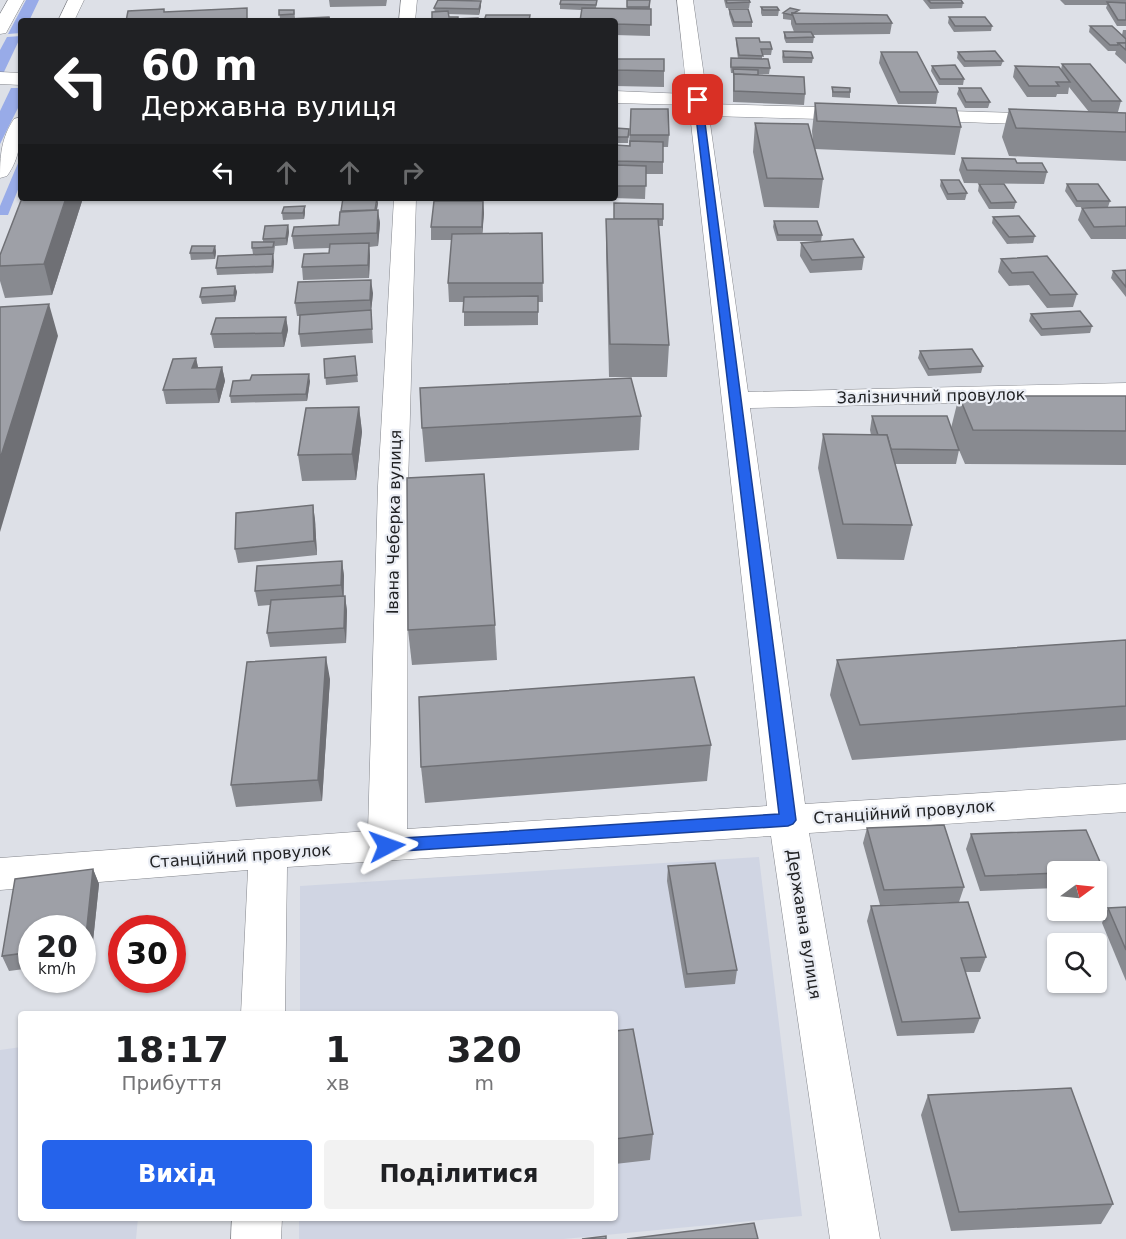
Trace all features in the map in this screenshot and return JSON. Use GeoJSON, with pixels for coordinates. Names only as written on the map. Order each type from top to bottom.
{"type":"FeatureCollection","features":[{"type":"Feature","properties":{"kind":"street"},"geometry":{"type":"LineString","coordinates":[[0,29],[16,0]]}},
{"type":"Feature","properties":{"kind":"street"},"geometry":{"type":"LineString","coordinates":[[67,18],[76,0]]}},
{"type":"Feature","properties":{"kind":"street"},"geometry":{"type":"LineString","coordinates":[[407,18],[409,0]]}},
{"type":"Feature","properties":{"kind":"street","name":"Державна вулиця"},"geometry":{"type":"LineString","coordinates":[[685,0],[788,820],[855,1239]]}},
{"type":"Feature","properties":{"kind":"street"},"geometry":{"type":"LineString","coordinates":[[0,78],[18,79]]}},
{"type":"Feature","properties":{"kind":"street"},"geometry":{"type":"LineString","coordinates":[[618,97],[698,105],[877,115]]}},
{"type":"Feature","properties":{"kind":"street"},"geometry":{"type":"LineString","coordinates":[[901,115],[1126,122]]}},
{"type":"Feature","properties":{"kind":"street"},"geometry":{"type":"LineString","coordinates":[[0,172],[18,130]]}},
{"type":"Feature","properties":{"kind":"street","name":"Івана Чеберка вулиця"},"geometry":{"type":"LineString","coordinates":[[387,846],[393,486],[405,201]]}},
{"type":"Feature","properties":{"kind":"street","name":"Залізничний провулок"},"geometry":{"type":"LineString","coordinates":[[735,400],[1126,391]]}},
{"type":"Feature","properties":{"kind":"street","name":"Станційний провулок"},"geometry":{"type":"LineString","coordinates":[[0,874],[268,853],[1126,798]]}},
{"type":"Feature","properties":{"kind":"street"},"geometry":{"type":"LineString","coordinates":[[263,1011],[268,853]]}},
{"type":"Feature","properties":{"kind":"street"},"geometry":{"type":"LineString","coordinates":[[256,1239],[257,1221]]}},
{"type":"Feature","properties":{"kind":"shaded area"},"geometry":{"type":"Polygon","coordinates":[[[26,0],[39,0],[30,18],[18,18],[18,33],[8,34],[26,0]]]}},
{"type":"Feature","properties":{"kind":"shaded area"},"geometry":{"type":"Polygon","coordinates":[[[18,36],[18,42],[3,74],[0,74],[0,50],[7,37],[18,36]]]}},
{"type":"Feature","properties":{"kind":"shaded area"},"geometry":{"type":"Polygon","coordinates":[[[11,88],[18,88],[18,108],[0,144],[0,111],[11,88]]]}},
{"type":"Feature","properties":{"kind":"shaded area"},"geometry":{"type":"Polygon","coordinates":[[[18,163],[18,190],[8,215],[0,215],[0,206],[18,163]]]}},
{"type":"Feature","properties":{"kind":"shaded area"},"geometry":{"type":"Polygon","coordinates":[[[759,857],[802,1216],[564,1239],[299,1239],[299,1221],[618,1221],[618,1011],[300,1011],[300,886],[759,857]]]}},
{"type":"Feature","properties":{"kind":"shaded area"},"geometry":{"type":"Polygon","coordinates":[[[18,1047],[18,1221],[138,1221],[136,1239],[0,1239],[0,1050],[18,1047]]]}},
{"type":"Feature","properties":{"kind":"building"},"geometry":{"type":"Polygon","coordinates":[[[438,0],[481,1],[479,9],[434,8],[438,0]]]}},
{"type":"Feature","properties":{"kind":"building"},"geometry":{"type":"Polygon","coordinates":[[[561,0],[597,0],[596,5],[560,4],[561,0]]]}},
{"type":"Feature","properties":{"kind":"building"},"geometry":{"type":"Polygon","coordinates":[[[627,0],[650,0],[649,7],[627,7],[627,0]]]}},
{"type":"Feature","properties":{"kind":"building"},"geometry":{"type":"Polygon","coordinates":[[[726,0],[749,0],[750,2],[727,3],[726,0]]]}},
{"type":"Feature","properties":{"kind":"building"},"geometry":{"type":"Polygon","coordinates":[[[928,0],[961,0],[963,3],[931,3],[928,0]]]}},
{"type":"Feature","properties":{"kind":"building"},"geometry":{"type":"Polygon","coordinates":[[[1107,2],[1126,3],[1126,20],[1118,20],[1107,2]]]}},
{"type":"Feature","properties":{"kind":"building"},"geometry":{"type":"Polygon","coordinates":[[[761,7],[777,7],[779,10],[763,10],[761,7]]]}},
{"type":"Feature","properties":{"kind":"building"},"geometry":{"type":"Polygon","coordinates":[[[247,8],[247,18],[127,18],[128,11],[164,9],[164,12],[247,8]]]}},
{"type":"Feature","properties":{"kind":"building"},"geometry":{"type":"Polygon","coordinates":[[[582,8],[651,9],[651,25],[618,24],[618,18],[580,18],[582,8]]]}},
{"type":"Feature","properties":{"kind":"building"},"geometry":{"type":"Polygon","coordinates":[[[790,8],[799,10],[792,15],[783,13],[790,8]]]}},
{"type":"Feature","properties":{"kind":"building"},"geometry":{"type":"Polygon","coordinates":[[[729,9],[748,9],[752,22],[734,22],[729,9]]]}},
{"type":"Feature","properties":{"kind":"building"},"geometry":{"type":"Polygon","coordinates":[[[279,10],[294,10],[294,14],[279,15],[279,10]]]}},
{"type":"Feature","properties":{"kind":"building"},"geometry":{"type":"Polygon","coordinates":[[[448,11],[449,17],[458,18],[432,18],[432,12],[448,11]]]}},
{"type":"Feature","properties":{"kind":"building"},"geometry":{"type":"Polygon","coordinates":[[[792,13],[887,15],[892,23],[796,24],[792,13]]]}},
{"type":"Feature","properties":{"kind":"building"},"geometry":{"type":"Polygon","coordinates":[[[486,15],[530,15],[530,18],[485,18],[486,15]]]}},
{"type":"Feature","properties":{"kind":"building"},"geometry":{"type":"Polygon","coordinates":[[[949,17],[985,17],[992,26],[955,26],[949,17]]]}},
{"type":"Feature","properties":{"kind":"building"},"geometry":{"type":"Polygon","coordinates":[[[1090,26],[1112,26],[1126,39],[1126,43],[1110,45],[1090,26]]]}},
{"type":"Feature","properties":{"kind":"building"},"geometry":{"type":"Polygon","coordinates":[[[784,32],[811,32],[814,37],[786,38],[784,32]]]}},
{"type":"Feature","properties":{"kind":"building"},"geometry":{"type":"Polygon","coordinates":[[[736,38],[759,38],[760,42],[770,42],[772,49],[761,49],[763,56],[739,55],[736,38]]]}},
{"type":"Feature","properties":{"kind":"building"},"geometry":{"type":"Polygon","coordinates":[[[1118,43],[1126,43],[1126,50],[1118,43]]]}},
{"type":"Feature","properties":{"kind":"building"},"geometry":{"type":"Polygon","coordinates":[[[783,51],[811,52],[813,58],[784,57],[783,51]]]}},
{"type":"Feature","properties":{"kind":"building"},"geometry":{"type":"Polygon","coordinates":[[[995,51],[1003,61],[965,61],[958,52],[995,51]]]}},
{"type":"Feature","properties":{"kind":"building"},"geometry":{"type":"Polygon","coordinates":[[[881,52],[917,52],[938,92],[900,92],[881,52]]]}},
{"type":"Feature","properties":{"kind":"building"},"geometry":{"type":"Polygon","coordinates":[[[731,58],[768,59],[770,68],[731,67],[731,58]]]}},
{"type":"Feature","properties":{"kind":"building"},"geometry":{"type":"Polygon","coordinates":[[[618,59],[664,59],[664,71],[618,70],[618,59]]]}},
{"type":"Feature","properties":{"kind":"building"},"geometry":{"type":"Polygon","coordinates":[[[1062,64],[1090,64],[1121,101],[1092,101],[1062,64]]]}},
{"type":"Feature","properties":{"kind":"building"},"geometry":{"type":"Polygon","coordinates":[[[955,65],[964,79],[940,79],[932,66],[955,65]]]}},
{"type":"Feature","properties":{"kind":"building"},"geometry":{"type":"Polygon","coordinates":[[[1015,66],[1059,67],[1070,82],[1056,82],[1059,86],[1029,86],[1015,66]]]}},
{"type":"Feature","properties":{"kind":"building"},"geometry":{"type":"Polygon","coordinates":[[[733,69],[758,70],[758,75],[734,74],[734,76],[733,69]]]}},
{"type":"Feature","properties":{"kind":"building"},"geometry":{"type":"Polygon","coordinates":[[[734,74],[804,77],[805,94],[734,91],[734,74]]]}},
{"type":"Feature","properties":{"kind":"building"},"geometry":{"type":"Polygon","coordinates":[[[832,87],[850,88],[850,92],[833,92],[832,87]]]}},
{"type":"Feature","properties":{"kind":"building"},"geometry":{"type":"Polygon","coordinates":[[[959,88],[981,88],[990,102],[966,102],[959,88]]]}},
{"type":"Feature","properties":{"kind":"building"},"geometry":{"type":"Polygon","coordinates":[[[815,103],[956,108],[961,127],[817,121],[815,103]]]}},
{"type":"Feature","properties":{"kind":"building"},"geometry":{"type":"Polygon","coordinates":[[[631,109],[668,109],[669,135],[630,135],[631,109]]]}},
{"type":"Feature","properties":{"kind":"building"},"geometry":{"type":"Polygon","coordinates":[[[1009,109],[1126,113],[1126,132],[1016,128],[1009,109]]]}},
{"type":"Feature","properties":{"kind":"building"},"geometry":{"type":"Polygon","coordinates":[[[755,123],[808,124],[823,179],[767,178],[755,123]]]}},
{"type":"Feature","properties":{"kind":"building"},"geometry":{"type":"Polygon","coordinates":[[[618,128],[629,129],[628,137],[618,137],[618,128]]]}},
{"type":"Feature","properties":{"kind":"building"},"geometry":{"type":"Polygon","coordinates":[[[630,141],[663,142],[663,162],[618,161],[618,145],[630,146],[630,141]]]}},
{"type":"Feature","properties":{"kind":"building"},"geometry":{"type":"Polygon","coordinates":[[[962,158],[1015,159],[1017,163],[1042,163],[1047,172],[967,170],[962,158]]]}},
{"type":"Feature","properties":{"kind":"building"},"geometry":{"type":"Polygon","coordinates":[[[618,165],[646,166],[646,186],[618,186],[618,165]]]}},
{"type":"Feature","properties":{"kind":"building"},"geometry":{"type":"Polygon","coordinates":[[[941,180],[959,180],[967,193],[948,194],[941,180]]]}},
{"type":"Feature","properties":{"kind":"building"},"geometry":{"type":"Polygon","coordinates":[[[979,184],[1004,184],[1016,202],[991,203],[979,184]]]}},
{"type":"Feature","properties":{"kind":"building"},"geometry":{"type":"Polygon","coordinates":[[[1067,184],[1098,184],[1110,201],[1077,201],[1067,184]]]}},
{"type":"Feature","properties":{"kind":"building"},"geometry":{"type":"Polygon","coordinates":[[[21,201],[65,201],[44,264],[0,266],[0,255],[21,201]]]}},
{"type":"Feature","properties":{"kind":"building"},"geometry":{"type":"Polygon","coordinates":[[[343,201],[376,201],[375,210],[341,211],[343,201]]]}},
{"type":"Feature","properties":{"kind":"building"},"geometry":{"type":"Polygon","coordinates":[[[434,201],[483,201],[482,227],[431,227],[434,201]]]}},
{"type":"Feature","properties":{"kind":"building"},"geometry":{"type":"Polygon","coordinates":[[[614,203],[663,204],[663,219],[614,219],[614,203]]]}},
{"type":"Feature","properties":{"kind":"building"},"geometry":{"type":"Polygon","coordinates":[[[305,206],[303,213],[282,213],[284,207],[305,206]]]}},
{"type":"Feature","properties":{"kind":"building"},"geometry":{"type":"Polygon","coordinates":[[[1126,207],[1126,226],[1094,227],[1082,208],[1126,207]]]}},
{"type":"Feature","properties":{"kind":"building"},"geometry":{"type":"Polygon","coordinates":[[[378,210],[377,233],[292,236],[294,227],[339,225],[340,212],[378,210]]]}},
{"type":"Feature","properties":{"kind":"building"},"geometry":{"type":"Polygon","coordinates":[[[1019,216],[1035,236],[1009,237],[993,217],[1019,216]]]}},
{"type":"Feature","properties":{"kind":"building"},"geometry":{"type":"Polygon","coordinates":[[[606,219],[658,219],[669,345],[610,344],[606,219]]]}},
{"type":"Feature","properties":{"kind":"building"},"geometry":{"type":"Polygon","coordinates":[[[774,221],[817,221],[822,235],[778,235],[774,221]]]}},
{"type":"Feature","properties":{"kind":"building"},"geometry":{"type":"Polygon","coordinates":[[[288,225],[286,238],[263,239],[265,226],[288,225]]]}},
{"type":"Feature","properties":{"kind":"building"},"geometry":{"type":"Polygon","coordinates":[[[542,233],[543,283],[448,283],[452,234],[542,233]]]}},
{"type":"Feature","properties":{"kind":"building"},"geometry":{"type":"Polygon","coordinates":[[[853,239],[864,257],[812,260],[801,243],[853,239]]]}},
{"type":"Feature","properties":{"kind":"building"},"geometry":{"type":"Polygon","coordinates":[[[252,242],[274,242],[273,247],[252,248],[252,242]]]}},
{"type":"Feature","properties":{"kind":"building"},"geometry":{"type":"Polygon","coordinates":[[[369,243],[368,265],[302,267],[304,254],[329,253],[330,244],[369,243]]]}},
{"type":"Feature","properties":{"kind":"building"},"geometry":{"type":"Polygon","coordinates":[[[192,246],[215,246],[213,253],[190,253],[192,246]]]}},
{"type":"Feature","properties":{"kind":"building"},"geometry":{"type":"Polygon","coordinates":[[[273,254],[272,266],[216,268],[218,256],[273,254]]]}},
{"type":"Feature","properties":{"kind":"building"},"geometry":{"type":"Polygon","coordinates":[[[1047,256],[1077,294],[1050,295],[1033,272],[1012,273],[1001,259],[1047,256]]]}},
{"type":"Feature","properties":{"kind":"building"},"geometry":{"type":"Polygon","coordinates":[[[1126,270],[1126,287],[1113,271],[1126,270]]]}},
{"type":"Feature","properties":{"kind":"building"},"geometry":{"type":"Polygon","coordinates":[[[371,280],[370,300],[295,303],[298,282],[371,280]]]}},
{"type":"Feature","properties":{"kind":"building"},"geometry":{"type":"Polygon","coordinates":[[[235,286],[234,295],[200,297],[202,288],[235,286]]]}},
{"type":"Feature","properties":{"kind":"building"},"geometry":{"type":"Polygon","coordinates":[[[538,296],[538,312],[463,312],[464,297],[538,296]]]}},
{"type":"Feature","properties":{"kind":"building"},"geometry":{"type":"Polygon","coordinates":[[[49,304],[0,459],[0,307],[49,304]]]}},
{"type":"Feature","properties":{"kind":"building"},"geometry":{"type":"Polygon","coordinates":[[[371,310],[372,329],[299,334],[300,315],[371,310]]]}},
{"type":"Feature","properties":{"kind":"building"},"geometry":{"type":"Polygon","coordinates":[[[1080,311],[1092,326],[1042,329],[1031,314],[1080,311]]]}},
{"type":"Feature","properties":{"kind":"building"},"geometry":{"type":"Polygon","coordinates":[[[286,317],[282,333],[211,334],[216,318],[286,317]]]}},
{"type":"Feature","properties":{"kind":"building"},"geometry":{"type":"Polygon","coordinates":[[[972,349],[983,366],[929,369],[920,351],[972,349]]]}},
{"type":"Feature","properties":{"kind":"building"},"geometry":{"type":"Polygon","coordinates":[[[355,356],[357,375],[325,378],[324,359],[355,356]]]}},
{"type":"Feature","properties":{"kind":"building"},"geometry":{"type":"Polygon","coordinates":[[[196,358],[192,368],[222,367],[216,389],[163,390],[173,359],[196,358]]]}},
{"type":"Feature","properties":{"kind":"building"},"geometry":{"type":"Polygon","coordinates":[[[309,374],[306,394],[230,396],[233,381],[250,380],[252,375],[309,374]]]}},
{"type":"Feature","properties":{"kind":"building"},"geometry":{"type":"Polygon","coordinates":[[[631,378],[641,416],[422,428],[420,388],[631,378]]]}},
{"type":"Feature","properties":{"kind":"building"},"geometry":{"type":"Polygon","coordinates":[[[959,396],[1126,396],[1126,431],[973,430],[959,396]]]}},
{"type":"Feature","properties":{"kind":"building"},"geometry":{"type":"Polygon","coordinates":[[[359,407],[352,454],[298,455],[306,408],[359,407]]]}},
{"type":"Feature","properties":{"kind":"building"},"geometry":{"type":"Polygon","coordinates":[[[872,416],[947,416],[959,450],[891,449],[887,435],[878,435],[872,416]]]}},
{"type":"Feature","properties":{"kind":"building"},"geometry":{"type":"Polygon","coordinates":[[[823,434],[887,435],[912,525],[843,524],[823,434]]]}},
{"type":"Feature","properties":{"kind":"building"},"geometry":{"type":"Polygon","coordinates":[[[484,474],[495,625],[408,630],[407,478],[484,474]]]}},
{"type":"Feature","properties":{"kind":"building"},"geometry":{"type":"Polygon","coordinates":[[[313,505],[314,541],[235,549],[236,513],[313,505]]]}},
{"type":"Feature","properties":{"kind":"building"},"geometry":{"type":"Polygon","coordinates":[[[342,561],[341,585],[255,591],[257,566],[342,561]]]}},
{"type":"Feature","properties":{"kind":"building"},"geometry":{"type":"Polygon","coordinates":[[[345,596],[344,628],[267,633],[271,600],[345,596]]]}},
{"type":"Feature","properties":{"kind":"building"},"geometry":{"type":"Polygon","coordinates":[[[1126,640],[1126,706],[860,725],[837,660],[1126,640]]]}},
{"type":"Feature","properties":{"kind":"building"},"geometry":{"type":"Polygon","coordinates":[[[326,657],[318,780],[231,785],[247,662],[326,657]]]}},
{"type":"Feature","properties":{"kind":"building"},"geometry":{"type":"Polygon","coordinates":[[[694,677],[711,745],[421,767],[419,697],[694,677]]]}},
{"type":"Feature","properties":{"kind":"building"},"geometry":{"type":"Polygon","coordinates":[[[944,825],[964,887],[884,890],[867,828],[944,825]]]}},
{"type":"Feature","properties":{"kind":"building"},"geometry":{"type":"Polygon","coordinates":[[[1086,830],[1100,861],[1047,861],[1047,873],[985,876],[971,834],[1086,830]]]}},
{"type":"Feature","properties":{"kind":"building"},"geometry":{"type":"Polygon","coordinates":[[[715,863],[737,970],[687,974],[668,866],[715,863]]]}},
{"type":"Feature","properties":{"kind":"building"},"geometry":{"type":"Polygon","coordinates":[[[93,869],[88,915],[18,915],[18,954],[2,956],[15,879],[93,869]]]}},
{"type":"Feature","properties":{"kind":"building"},"geometry":{"type":"Polygon","coordinates":[[[968,902],[986,957],[961,958],[980,1018],[902,1022],[871,906],[968,902]]]}},
{"type":"Feature","properties":{"kind":"building"},"geometry":{"type":"Polygon","coordinates":[[[1126,907],[1126,950],[1108,908],[1126,907]]]}},
{"type":"Feature","properties":{"kind":"building"},"geometry":{"type":"Polygon","coordinates":[[[633,1029],[653,1134],[618,1139],[618,1031],[633,1029]]]}},
{"type":"Feature","properties":{"kind":"building"},"geometry":{"type":"Polygon","coordinates":[[[1071,1088],[1113,1204],[959,1212],[928,1095],[1071,1088]]]}},
{"type":"Feature","properties":{"kind":"building"},"geometry":{"type":"Polygon","coordinates":[[[754,1223],[758,1239],[627,1239],[754,1223]]]}},
{"type":"Feature","properties":{"kind":"building"},"geometry":{"type":"Polygon","coordinates":[[[606,1236],[606,1239],[582,1239],[606,1236]]]}},
{"type":"Feature","properties":{"kind":"route"},"geometry":{"type":"LineString","coordinates":[[387,846],[788,820],[698,100]]}}]}
